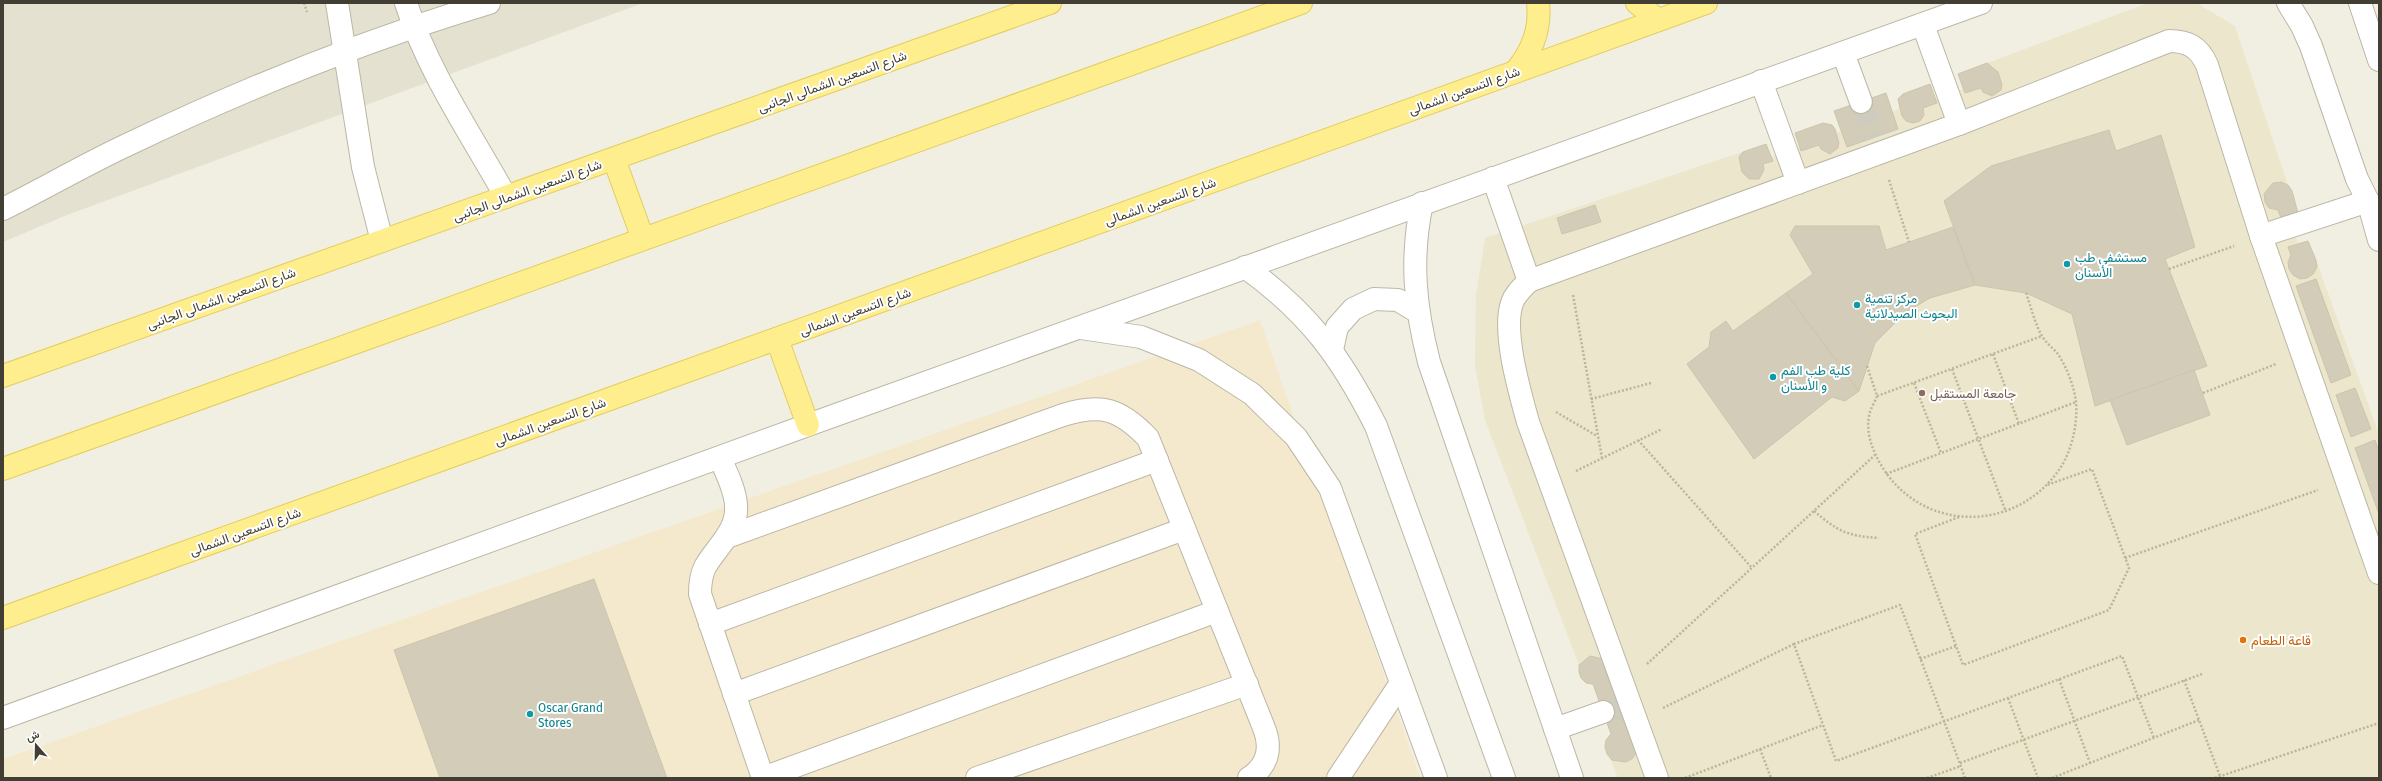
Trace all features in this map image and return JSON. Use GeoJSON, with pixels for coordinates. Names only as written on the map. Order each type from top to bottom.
{"type":"FeatureCollection","features":[{"type":"Feature","properties":{"kind":"main road","name":"شارع التسعين الشمالى الجانبى"},"geometry":{"type":"LineString","coordinates":[[3,376],[1050,3]]}},
{"type":"Feature","properties":{"kind":"main road"},"geometry":{"type":"LineString","coordinates":[[3,469],[1301,3]]}},
{"type":"Feature","properties":{"kind":"main road"},"geometry":{"type":"LineString","coordinates":[[1516,71],[1528,57],[1535,40],[1539,22],[1538,3]]}},
{"type":"Feature","properties":{"kind":"main road"},"geometry":{"type":"LineString","coordinates":[[1638,3],[1658,20]]}},
{"type":"Feature","properties":{"kind":"main road","name":"شارع التسعين الشمالى"},"geometry":{"type":"LineString","coordinates":[[3,618],[1706,3]]}},
{"type":"Feature","properties":{"kind":"main road"},"geometry":{"type":"LineString","coordinates":[[614,159],[643,239]]}},
{"type":"Feature","properties":{"kind":"main road"},"geometry":{"type":"LineString","coordinates":[[777,339],[808,425]]}},
{"type":"Feature","properties":{"kind":"street"},"geometry":{"type":"LineString","coordinates":[[337,3],[343,51],[363,167],[382,241]]}},
{"type":"Feature","properties":{"kind":"street"},"geometry":{"type":"LineString","coordinates":[[406,3],[414,27],[433,69],[506,197]]}},
{"type":"Feature","properties":{"kind":"street"},"geometry":{"type":"LineString","coordinates":[[3,209],[128,144],[229,98],[343,51],[490,3]]}},
{"type":"Feature","properties":{"kind":"street"},"geometry":{"type":"LineString","coordinates":[[3,718],[1422,203],[1981,3]]}},
{"type":"Feature","properties":{"kind":"street"},"geometry":{"type":"LineString","coordinates":[[2288,3],[2302,26],[2311,46],[2358,179],[2368,201],[2379,240]]}},
{"type":"Feature","properties":{"kind":"street"},"geometry":{"type":"LineString","coordinates":[[2360,3],[2379,60]]}},
{"type":"Feature","properties":{"kind":"street"},"geometry":{"type":"LineString","coordinates":[[1923,25],[1959,124]]}},
{"type":"Feature","properties":{"kind":"street"},"geometry":{"type":"LineString","coordinates":[[1657,778],[1623,706],[1520,391],[1514,360],[1509,314],[1512,302],[1519,290],[1529,281],[1798,183],[1876,145],[1959,124],[2169,41],[2189,44],[2197,48],[2208,65],[2261,236],[2379,573]]}},
{"type":"Feature","properties":{"kind":"street"},"geometry":{"type":"LineString","coordinates":[[1843,53],[1861,102]]}},
{"type":"Feature","properties":{"kind":"street"},"geometry":{"type":"LineString","coordinates":[[1761,81],[1798,183]]}},
{"type":"Feature","properties":{"kind":"street"},"geometry":{"type":"LineString","coordinates":[[1493,178],[1529,281]]}},
{"type":"Feature","properties":{"kind":"street"},"geometry":{"type":"LineString","coordinates":[[2261,236],[2368,201]]}},
{"type":"Feature","properties":{"kind":"street"},"geometry":{"type":"LineString","coordinates":[[1422,203],[1416,236],[1415,274],[1418,312],[1429,362],[1572,778]]}},
{"type":"Feature","properties":{"kind":"street"},"geometry":{"type":"LineString","coordinates":[[1245,267],[1292,304],[1332,350],[1347,372],[1376,426],[1504,778]]}},
{"type":"Feature","properties":{"kind":"street"},"geometry":{"type":"LineString","coordinates":[[1332,350],[1337,327],[1353,309],[1374,299],[1398,300],[1418,312]]}},
{"type":"Feature","properties":{"kind":"street"},"geometry":{"type":"LineString","coordinates":[[1080,327],[1141,337],[1199,360],[1252,394],[1296,437],[1330,488],[1436,778]]}},
{"type":"Feature","properties":{"kind":"street"},"geometry":{"type":"LineString","coordinates":[[727,537],[1086,408],[1110,411],[1131,421],[1148,438],[1268,739],[1269,750],[1265,761],[1259,771],[1249,778]]}},
{"type":"Feature","properties":{"kind":"street"},"geometry":{"type":"LineString","coordinates":[[720,458],[736,503],[736,515],[727,537],[704,568],[700,580],[700,594],[763,778],[1217,611]]}},
{"type":"Feature","properties":{"kind":"street"},"geometry":{"type":"LineString","coordinates":[[710,624],[1157,460]]}},
{"type":"Feature","properties":{"kind":"street"},"geometry":{"type":"LineString","coordinates":[[734,694],[1184,529]]}},
{"type":"Feature","properties":{"kind":"street"},"geometry":{"type":"LineString","coordinates":[[1338,778],[1401,683]]}},
{"type":"Feature","properties":{"kind":"street"},"geometry":{"type":"LineString","coordinates":[[977,778],[1247,684]]}},
{"type":"Feature","properties":{"kind":"street"},"geometry":{"type":"LineString","coordinates":[[1555,729],[1623,706]]}},
{"type":"Feature","properties":{"kind":"path"},"geometry":{"type":"LineString","coordinates":[[1876,145],[1909,242]]}},
{"type":"Feature","properties":{"kind":"path"},"geometry":{"type":"LineString","coordinates":[[2169,269],[2261,236]]}},
{"type":"Feature","properties":{"kind":"path"},"geometry":{"type":"LineString","coordinates":[[1568,267],[1602,458]]}},
{"type":"Feature","properties":{"kind":"path"},"geometry":{"type":"LineString","coordinates":[[1867,366],[1877,396],[1869,415],[1868,435],[1875,455],[1886,474],[1900,490],[1918,503],[1938,512],[1975,518],[2006,512],[2028,501],[2047,485],[2061,467],[2070,447],[2075,425],[2076,402],[2070,378],[2058,355],[2042,336],[2026,293]]}},
{"type":"Feature","properties":{"kind":"path"},"geometry":{"type":"LineString","coordinates":[[1877,396],[2042,336]]}},
{"type":"Feature","properties":{"kind":"path"},"geometry":{"type":"LineString","coordinates":[[1993,354],[2019,424]]}},
{"type":"Feature","properties":{"kind":"path"},"geometry":{"type":"LineString","coordinates":[[2203,393],[2270,366]]}},
{"type":"Feature","properties":{"kind":"path"},"geometry":{"type":"LineString","coordinates":[[1952,369],[2006,512]]}},
{"type":"Feature","properties":{"kind":"path"},"geometry":{"type":"LineString","coordinates":[[1591,399],[1651,383]]}},
{"type":"Feature","properties":{"kind":"path"},"geometry":{"type":"LineString","coordinates":[[1914,383],[1941,453]]}},
{"type":"Feature","properties":{"kind":"path"},"geometry":{"type":"LineString","coordinates":[[1520,391],[1598,436]]}},
{"type":"Feature","properties":{"kind":"path"},"geometry":{"type":"LineString","coordinates":[[1886,474],[2076,402]]}},
{"type":"Feature","properties":{"kind":"path"},"geometry":{"type":"LineString","coordinates":[[1550,483],[1662,429]]}},
{"type":"Feature","properties":{"kind":"path"},"geometry":{"type":"LineString","coordinates":[[1638,440],[1752,568]]}},
{"type":"Feature","properties":{"kind":"path"},"geometry":{"type":"LineString","coordinates":[[1623,706],[1752,568],[1875,455]]}},
{"type":"Feature","properties":{"kind":"path"},"geometry":{"type":"LineString","coordinates":[[1959,516],[1915,534],[1964,665],[2109,610],[2129,568],[2092,469],[2047,485]]}},
{"type":"Feature","properties":{"kind":"path"},"geometry":{"type":"LineString","coordinates":[[2125,558],[2347,479]]}},
{"type":"Feature","properties":{"kind":"path"},"geometry":{"type":"LineString","coordinates":[[1814,511],[1835,529],[1848,534],[1879,538]]}},
{"type":"Feature","properties":{"kind":"path"},"geometry":{"type":"LineString","coordinates":[[1623,706],[1900,605],[1966,778]]}},
{"type":"Feature","properties":{"kind":"path"},"geometry":{"type":"LineString","coordinates":[[1794,644],[1836,761],[2122,656],[2154,738]]}},
{"type":"Feature","properties":{"kind":"path"},"geometry":{"type":"LineString","coordinates":[[1920,659],[1956,646]]}},
{"type":"Feature","properties":{"kind":"path"},"geometry":{"type":"LineString","coordinates":[[1927,778],[1960,764],[2202,674]]}},
{"type":"Feature","properties":{"kind":"path"},"geometry":{"type":"LineString","coordinates":[[2059,679],[2090,763]]}},
{"type":"Feature","properties":{"kind":"path"},"geometry":{"type":"LineString","coordinates":[[2184,680],[2220,776]]}},
{"type":"Feature","properties":{"kind":"path"},"geometry":{"type":"LineString","coordinates":[[2008,698],[2038,778]]}},
{"type":"Feature","properties":{"kind":"path"},"geometry":{"type":"LineString","coordinates":[[2052,778],[2199,720]]}},
{"type":"Feature","properties":{"kind":"path"},"geometry":{"type":"LineString","coordinates":[[2215,778],[2379,723]]}},
{"type":"Feature","properties":{"kind":"path"},"geometry":{"type":"LineString","coordinates":[[1685,778],[1823,725]]}},
{"type":"Feature","properties":{"kind":"path"},"geometry":{"type":"LineString","coordinates":[[1760,749],[1771,778]]}},
{"type":"Feature","properties":{"kind":"path"},"geometry":{"type":"LineString","coordinates":[[2060,778],[2062,774]]}},
{"type":"Feature","properties":{"kind":"shaded area"},"geometry":{"type":"Polygon","coordinates":[[[3,3],[643,3],[67,215],[3,242],[3,3]]]}},
{"type":"Feature","properties":{"kind":"shaded area","name":"جامعة المستقبل"},"geometry":{"type":"Polygon","coordinates":[[[2148,3],[2196,3],[2235,26],[2288,185],[2292,191],[2292,225],[2298,243],[2308,241],[2379,434],[2379,778],[1618,778],[1605,747],[1611,734],[1593,685],[1586,683],[1581,678],[1579,665],[1485,420],[1475,366],[1476,296],[1485,238],[1766,144],[1771,157],[1787,152],[1800,147],[1823,123],[1832,125],[1836,133],[1841,131],[1861,102],[1886,93],[1892,112],[1899,109],[1898,99],[1903,94],[1930,84],[1936,99],[1963,89],[1958,74],[2148,3]]]}},
{"type":"Feature","properties":{"kind":"shaded area"},"geometry":{"type":"Polygon","coordinates":[[[1260,320],[1420,778],[3,778],[3,759],[1260,320]]]}},
{"type":"Feature","properties":{"kind":"building"},"geometry":{"type":"Polygon","coordinates":[[[1987,63],[1998,72],[2002,85],[2001,90],[1992,96],[1983,92],[1981,88],[1965,93],[1958,74],[1987,63]]]}},
{"type":"Feature","properties":{"kind":"building"},"geometry":{"type":"Polygon","coordinates":[[[1930,84],[1937,103],[1923,108],[1924,115],[1920,121],[1913,123],[1906,121],[1902,116],[1898,99],[1903,94],[1930,84]]]}},
{"type":"Feature","properties":{"kind":"building"},"geometry":{"type":"Polygon","coordinates":[[[1886,93],[1898,129],[1847,147],[1834,111],[1886,93]]]}},
{"type":"Feature","properties":{"kind":"building"},"geometry":{"type":"Polygon","coordinates":[[[1823,123],[1832,125],[1835,129],[1839,143],[1838,148],[1830,154],[1821,149],[1819,145],[1801,151],[1795,133],[1823,123]]]}},
{"type":"Feature","properties":{"kind":"building","name":"مستشفي طب الأسنان"},"geometry":{"type":"Polygon","coordinates":[[[2109,130],[2116,151],[2161,135],[2195,247],[2165,259],[2207,366],[2095,406],[2072,314],[2026,293],[1975,285],[1944,201],[1991,166],[2109,130]]]}},
{"type":"Feature","properties":{"kind":"building"},"geometry":{"type":"Polygon","coordinates":[[[1766,144],[1773,161],[1763,164],[1764,170],[1759,179],[1749,179],[1742,172],[1739,157],[1743,152],[1766,144]]]}},
{"type":"Feature","properties":{"kind":"building"},"geometry":{"type":"Polygon","coordinates":[[[2281,182],[2288,185],[2292,191],[2298,213],[2281,218],[2278,210],[2269,208],[2265,202],[2264,194],[2273,183],[2281,182]]]}},
{"type":"Feature","properties":{"kind":"building"},"geometry":{"type":"Polygon","coordinates":[[[1595,205],[1601,222],[1562,234],[1557,218],[1595,205]]]}},
{"type":"Feature","properties":{"kind":"building","name":"مركز تنمية البحوث الصيدلانية"},"geometry":{"type":"Polygon","coordinates":[[[1795,226],[1879,226],[1886,250],[1953,227],[1975,285],[1930,298],[1906,312],[1875,343],[1859,391],[1786,293],[1813,274],[1790,235],[1795,226]]]}},
{"type":"Feature","properties":{"kind":"building"},"geometry":{"type":"Polygon","coordinates":[[[2308,241],[2316,260],[2317,267],[2313,274],[2307,278],[2300,279],[2293,275],[2289,269],[2288,262],[2291,255],[2288,247],[2308,241]]]}},
{"type":"Feature","properties":{"kind":"building"},"geometry":{"type":"Polygon","coordinates":[[[2316,279],[2351,375],[2331,383],[2296,286],[2316,279]]]}},
{"type":"Feature","properties":{"kind":"building","name":"كلية طب الفم و الأسنان"},"geometry":{"type":"Polygon","coordinates":[[[1786,293],[1859,391],[1845,401],[1832,397],[1754,459],[1687,364],[1709,347],[1711,332],[1726,321],[1733,331],[1786,293]]]}},
{"type":"Feature","properties":{"kind":"building"},"geometry":{"type":"Polygon","coordinates":[[[2194,370],[2210,415],[2127,445],[2110,400],[2194,370]]]}},
{"type":"Feature","properties":{"kind":"building"},"geometry":{"type":"Polygon","coordinates":[[[2355,388],[2371,429],[2351,437],[2336,395],[2355,388]]]}},
{"type":"Feature","properties":{"kind":"building"},"geometry":{"type":"Polygon","coordinates":[[[2375,440],[2379,452],[2379,514],[2355,448],[2375,440]]]}},
{"type":"Feature","properties":{"kind":"building","name":"Oscar Grand Stores"},"geometry":{"type":"Polygon","coordinates":[[[594,579],[667,778],[440,778],[394,650],[594,579]]]}},
{"type":"Feature","properties":{"kind":"building"},"geometry":{"type":"Polygon","coordinates":[[[1590,656],[1603,659],[1637,752],[1632,759],[1626,762],[1612,760],[1607,754],[1605,747],[1606,740],[1611,734],[1593,684],[1586,683],[1581,678],[1579,665],[1590,656]]]}},
{"type":"Feature","properties":{"kind":"tunnel"},"geometry":{"type":"LineString","coordinates":[[1861,102],[1874,138]]}},
{"type":"Feature","properties":{"kind":"tunnel"},"geometry":{"type":"LineString","coordinates":[[1603,712],[1620,707]]}},
{"type":"Feature","properties":{"kind":"place","name":"مستشفي طب الأسنان"},"geometry":{"type":"Point","coordinates":[2067,264]}},
{"type":"Feature","properties":{"kind":"place","name":"مركز تنمية البحوث الصيدلانية"},"geometry":{"type":"Point","coordinates":[1857,305]}},
{"type":"Feature","properties":{"kind":"place","name":"كلية طب الفم و الأسنان"},"geometry":{"type":"Point","coordinates":[1773,377]}},
{"type":"Feature","properties":{"kind":"place","name":"جامعة المستقبل"},"geometry":{"type":"Point","coordinates":[1922,393]}},
{"type":"Feature","properties":{"kind":"place","name":"قاعة الطعام"},"geometry":{"type":"Point","coordinates":[2243,640]}},
{"type":"Feature","properties":{"kind":"place","name":"Oscar Grand Stores"},"geometry":{"type":"Point","coordinates":[530,714]}}]}
